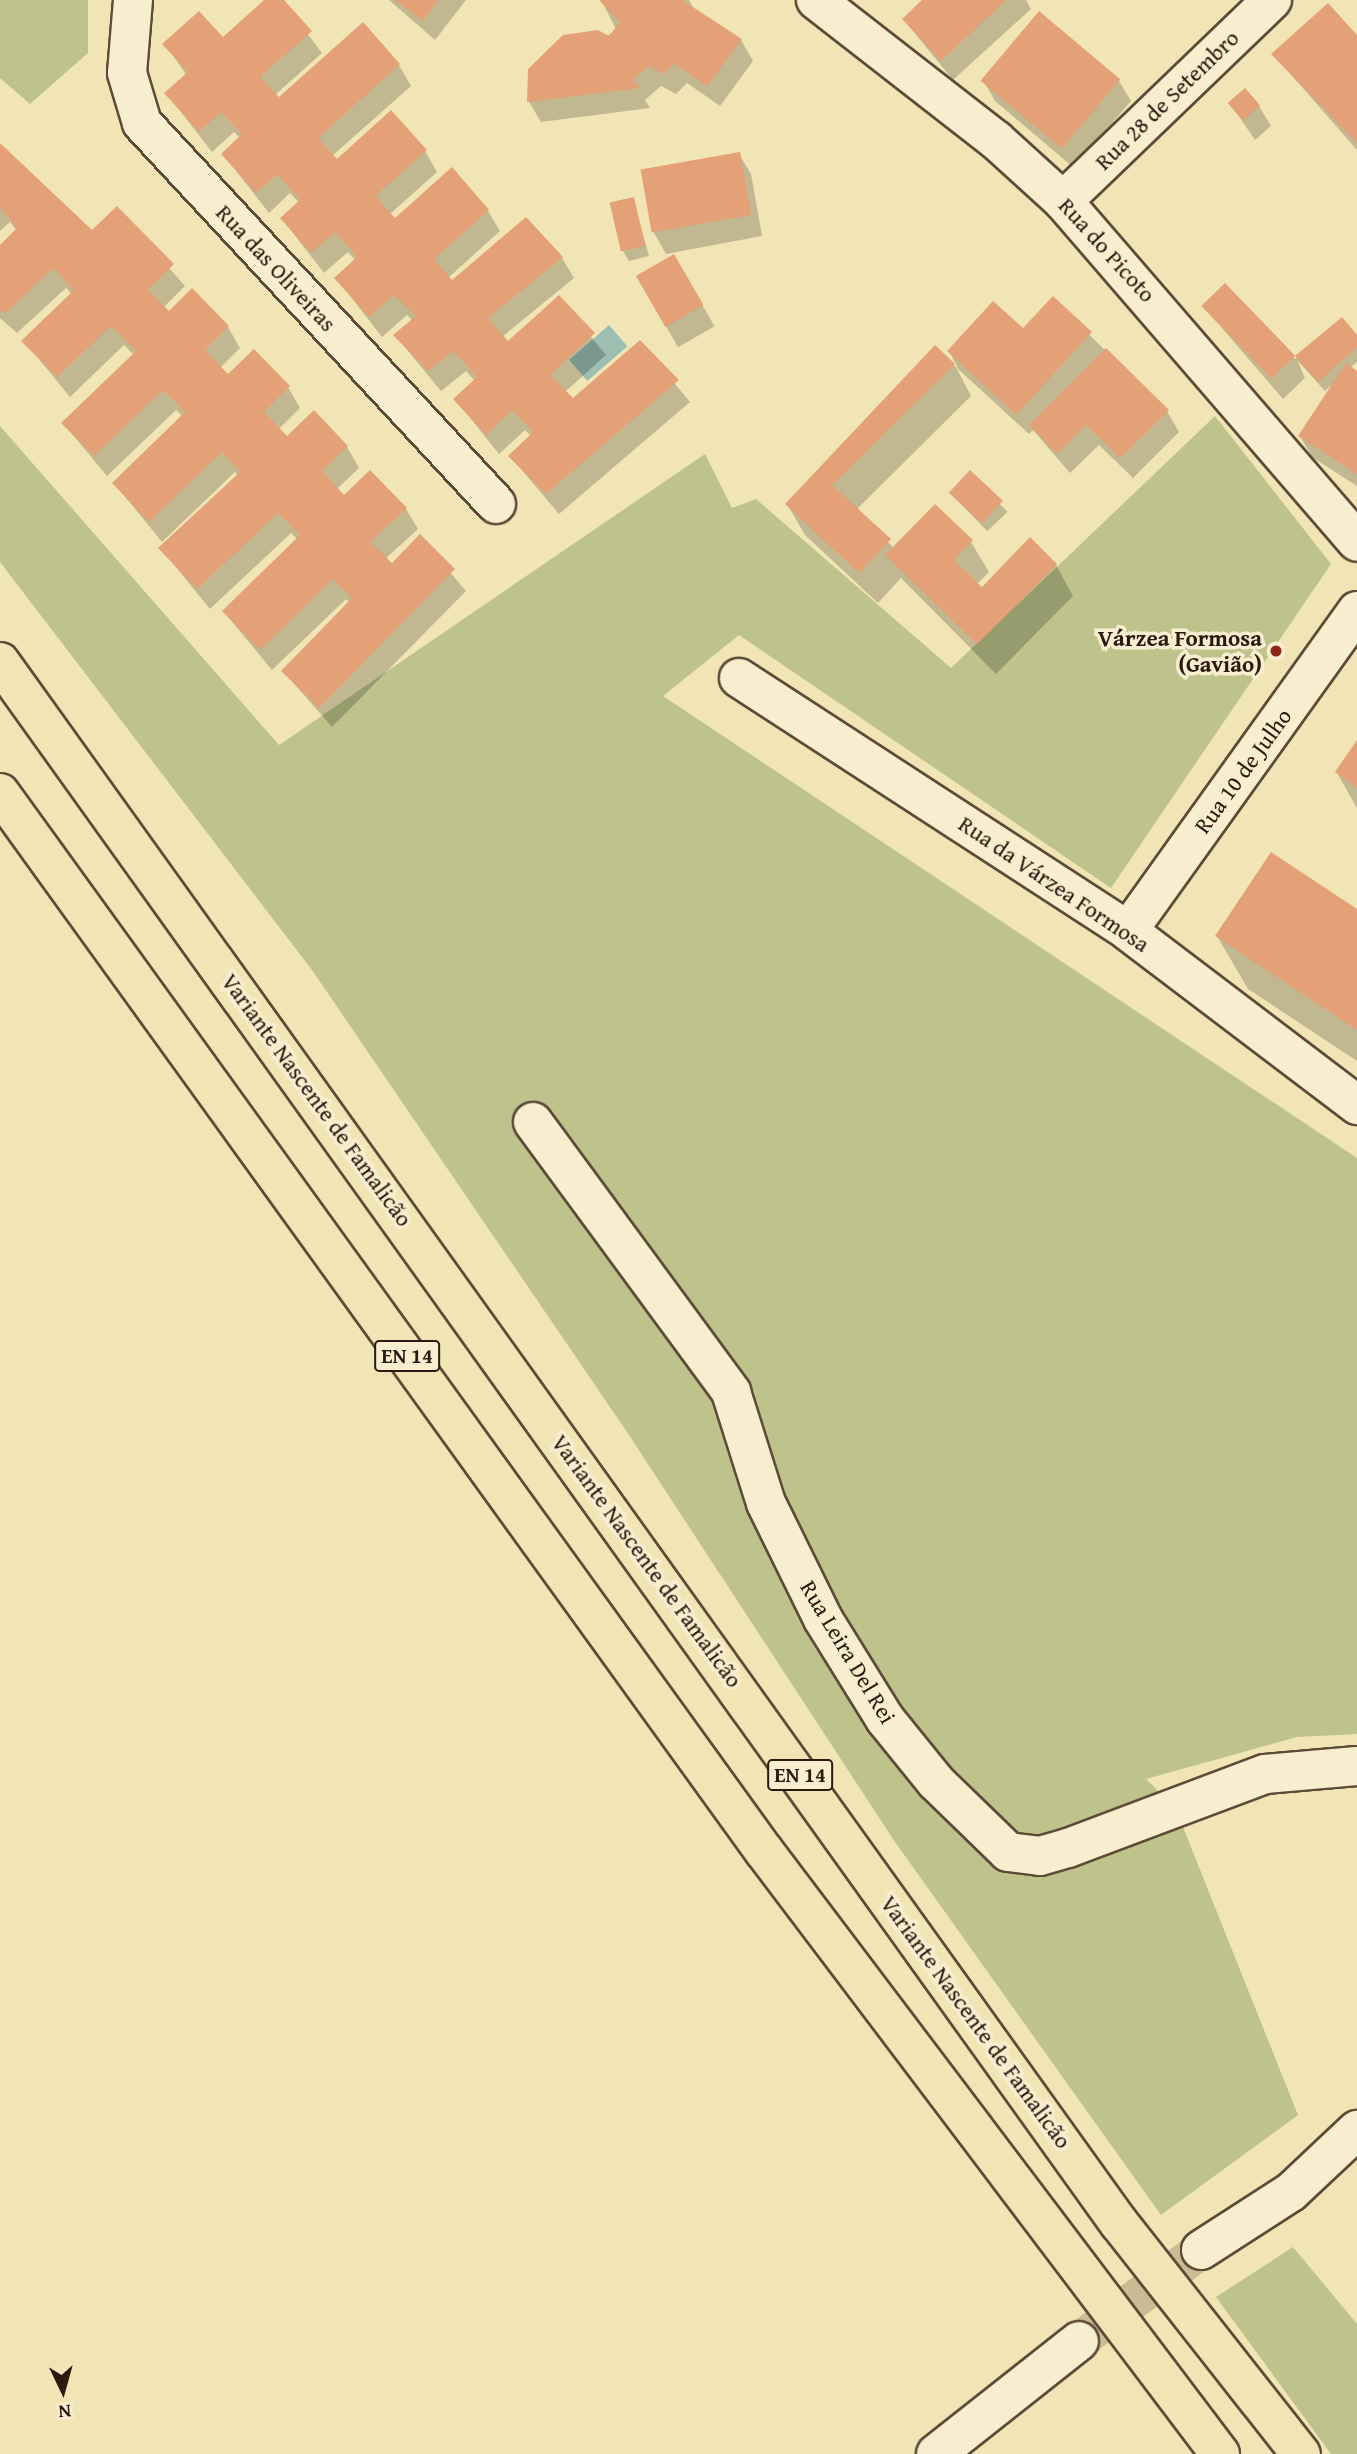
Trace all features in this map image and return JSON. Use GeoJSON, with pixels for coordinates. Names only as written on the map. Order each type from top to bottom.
{"type":"FeatureCollection","features":[{"type":"Feature","properties":{"kind":"highway","name":"Variante Nascente de Famalicão"},"geometry":{"type":"LineString","coordinates":[[0,662],[1119,2223],[1301,2454]]}},
{"type":"Feature","properties":{"kind":"highway","name":"EN 14"},"geometry":{"type":"LineString","coordinates":[[0,793],[764,1851],[1220,2454]]}},
{"type":"Feature","properties":{"kind":"highway"},"geometry":{"type":"LineString","coordinates":[[0,817],[50,862]]}},
{"type":"Feature","properties":{"kind":"street","name":"Rua das Oliveiras"},"geometry":{"type":"LineString","coordinates":[[133,0],[127,73],[142,123],[496,504]]}},
{"type":"Feature","properties":{"kind":"street","name":"Rua do Picoto"},"geometry":{"type":"LineString","coordinates":[[816,0],[987,132],[1063,201],[1357,542]]}},
{"type":"Feature","properties":{"kind":"street","name":"Rua 28 de Setembro"},"geometry":{"type":"LineString","coordinates":[[1063,201],[1272,0]]}},
{"type":"Feature","properties":{"kind":"street","name":"Rua 10 de Julho"},"geometry":{"type":"LineString","coordinates":[[1128,931],[1357,611]]}},
{"type":"Feature","properties":{"kind":"street","name":"Rua da Várzea Formosa"},"geometry":{"type":"LineString","coordinates":[[739,678],[1128,931],[1357,1105]]}},
{"type":"Feature","properties":{"kind":"street","name":"Rua Leira Del Rei"},"geometry":{"type":"LineString","coordinates":[[533,1122],[731,1392],[766,1503],[823,1619],[885,1719],[986,1835],[1008,1852],[1040,1856],[1265,1774],[1357,1766]]}},
{"type":"Feature","properties":{"kind":"street"},"geometry":{"type":"LineString","coordinates":[[1201,2250],[1291,2192],[1357,2130]]}},
{"type":"Feature","properties":{"kind":"street"},"geometry":{"type":"LineString","coordinates":[[936,2454],[1079,2341]]}},
{"type":"Feature","properties":{"kind":"green space"},"geometry":{"type":"Polygon","coordinates":[[[0,0],[88,0],[88,53],[30,104],[0,78],[0,0]]]}},
{"type":"Feature","properties":{"kind":"green space"},"geometry":{"type":"Polygon","coordinates":[[[1215,416],[1331,564],[1111,888],[739,635],[663,696],[1357,1158],[1357,1734],[1297,1737],[1146,1779],[1175,1807],[1298,2115],[1161,2215],[895,1842],[627,1432],[312,970],[0,562],[0,426],[279,745],[705,454],[732,508],[756,499],[951,668],[1215,416]]]}},
{"type":"Feature","properties":{"kind":"green space"},"geometry":{"type":"Polygon","coordinates":[[[1293,2247],[1357,2324],[1357,2454],[1331,2454],[1216,2297],[1293,2247]]]}},
{"type":"Feature","properties":{"kind":"shaded area"},"geometry":{"type":"Polygon","coordinates":[[[609,325],[627,346],[587,381],[569,360],[609,325]]]}},
{"type":"Feature","properties":{"kind":"building"},"geometry":{"type":"Polygon","coordinates":[[[264,0],[284,0],[312,31],[260,77],[279,97],[363,22],[400,64],[318,138],[337,159],[391,110],[427,150],[375,196],[395,218],[452,167],[489,210],[434,259],[452,280],[526,217],[563,257],[488,318],[508,341],[559,295],[595,333],[550,375],[573,398],[640,340],[679,380],[546,494],[508,456],[533,432],[512,410],[486,435],[453,399],[477,377],[453,351],[428,371],[393,335],[416,316],[394,295],[369,317],[334,278],[357,257],[335,232],[311,253],[280,218],[300,200],[277,174],[256,193],[221,154],[242,134],[221,112],[199,132],[164,93],[188,72],[162,44],[199,11],[223,37],[264,0]]]}},
{"type":"Feature","properties":{"kind":"building"},"geometry":{"type":"Polygon","coordinates":[[[395,0],[438,0],[423,21],[395,0]]]}},
{"type":"Feature","properties":{"kind":"building"},"geometry":{"type":"Polygon","coordinates":[[[599,0],[682,0],[742,39],[707,86],[674,63],[664,74],[648,66],[633,80],[640,88],[527,102],[528,69],[563,35],[598,30],[609,36],[620,22],[599,0]]]}},
{"type":"Feature","properties":{"kind":"building"},"geometry":{"type":"Polygon","coordinates":[[[922,0],[1006,0],[941,61],[902,19],[922,0]]]}},
{"type":"Feature","properties":{"kind":"building"},"geometry":{"type":"Polygon","coordinates":[[[1328,3],[1357,35],[1357,143],[1271,54],[1328,3]]]}},
{"type":"Feature","properties":{"kind":"building"},"geometry":{"type":"Polygon","coordinates":[[[1039,11],[1120,79],[1062,149],[981,81],[1039,11]]]}},
{"type":"Feature","properties":{"kind":"building"},"geometry":{"type":"Polygon","coordinates":[[[1245,88],[1260,105],[1243,120],[1228,103],[1245,88]]]}},
{"type":"Feature","properties":{"kind":"building"},"geometry":{"type":"Polygon","coordinates":[[[0,143],[92,230],[117,206],[174,264],[148,290],[169,311],[192,288],[229,326],[205,350],[228,374],[254,349],[290,386],[264,412],[287,436],[314,410],[348,446],[322,471],[344,495],[370,470],[407,508],[370,542],[392,563],[420,534],[455,569],[319,708],[281,671],[352,598],[333,579],[260,650],[222,611],[300,535],[278,513],[197,589],[158,548],[240,472],[222,452],[149,522],[112,483],[185,412],[163,390],[94,456],[61,423],[136,351],[111,326],[57,377],[21,341],[74,290],[53,268],[5,314],[0,310],[0,245],[17,228],[0,207],[0,143]]]}},
{"type":"Feature","properties":{"kind":"building"},"geometry":{"type":"Polygon","coordinates":[[[740,152],[751,215],[652,233],[641,170],[740,152]]]}},
{"type":"Feature","properties":{"kind":"building"},"geometry":{"type":"Polygon","coordinates":[[[634,197],[645,246],[621,251],[610,203],[634,197]]]}},
{"type":"Feature","properties":{"kind":"building"},"geometry":{"type":"Polygon","coordinates":[[[674,254],[704,305],[665,327],[636,276],[674,254]]]}},
{"type":"Feature","properties":{"kind":"building"},"geometry":{"type":"Polygon","coordinates":[[[1225,283],[1295,356],[1271,379],[1201,306],[1225,283]]]}},
{"type":"Feature","properties":{"kind":"building"},"geometry":{"type":"Polygon","coordinates":[[[1053,296],[1092,332],[1016,415],[947,351],[993,301],[1023,328],[1053,296]]]}},
{"type":"Feature","properties":{"kind":"building"},"geometry":{"type":"Polygon","coordinates":[[[1342,317],[1357,335],[1357,347],[1318,382],[1295,356],[1342,317]]]}},
{"type":"Feature","properties":{"kind":"building"},"geometry":{"type":"Polygon","coordinates":[[[935,345],[955,364],[832,485],[891,539],[859,573],[785,504],[935,345]]]}},
{"type":"Feature","properties":{"kind":"building"},"geometry":{"type":"Polygon","coordinates":[[[1106,348],[1169,410],[1120,458],[1086,425],[1057,454],[1029,425],[1106,348]]]}},
{"type":"Feature","properties":{"kind":"building"},"geometry":{"type":"Polygon","coordinates":[[[1346,363],[1357,371],[1357,474],[1298,436],[1346,363]]]}},
{"type":"Feature","properties":{"kind":"building"},"geometry":{"type":"Polygon","coordinates":[[[970,470],[1003,501],[982,523],[949,493],[970,470]]]}},
{"type":"Feature","properties":{"kind":"building"},"geometry":{"type":"Polygon","coordinates":[[[935,504],[973,540],[954,560],[982,587],[1030,537],[1057,564],[977,644],[885,555],[935,504]]]}},
{"type":"Feature","properties":{"kind":"building"},"geometry":{"type":"Polygon","coordinates":[[[1357,740],[1357,788],[1335,772],[1357,740]]]}},
{"type":"Feature","properties":{"kind":"building"},"geometry":{"type":"Polygon","coordinates":[[[1271,852],[1357,909],[1357,1030],[1215,936],[1271,852]]]}},
{"type":"Feature","properties":{"kind":"tunnel"},"geometry":{"type":"LineString","coordinates":[[1079,2341],[1201,2250]]}},
{"type":"Feature","properties":{"kind":"place","name":"Várzea Formosa (Gavião)"},"geometry":{"type":"Point","coordinates":[1276,651]}}]}
